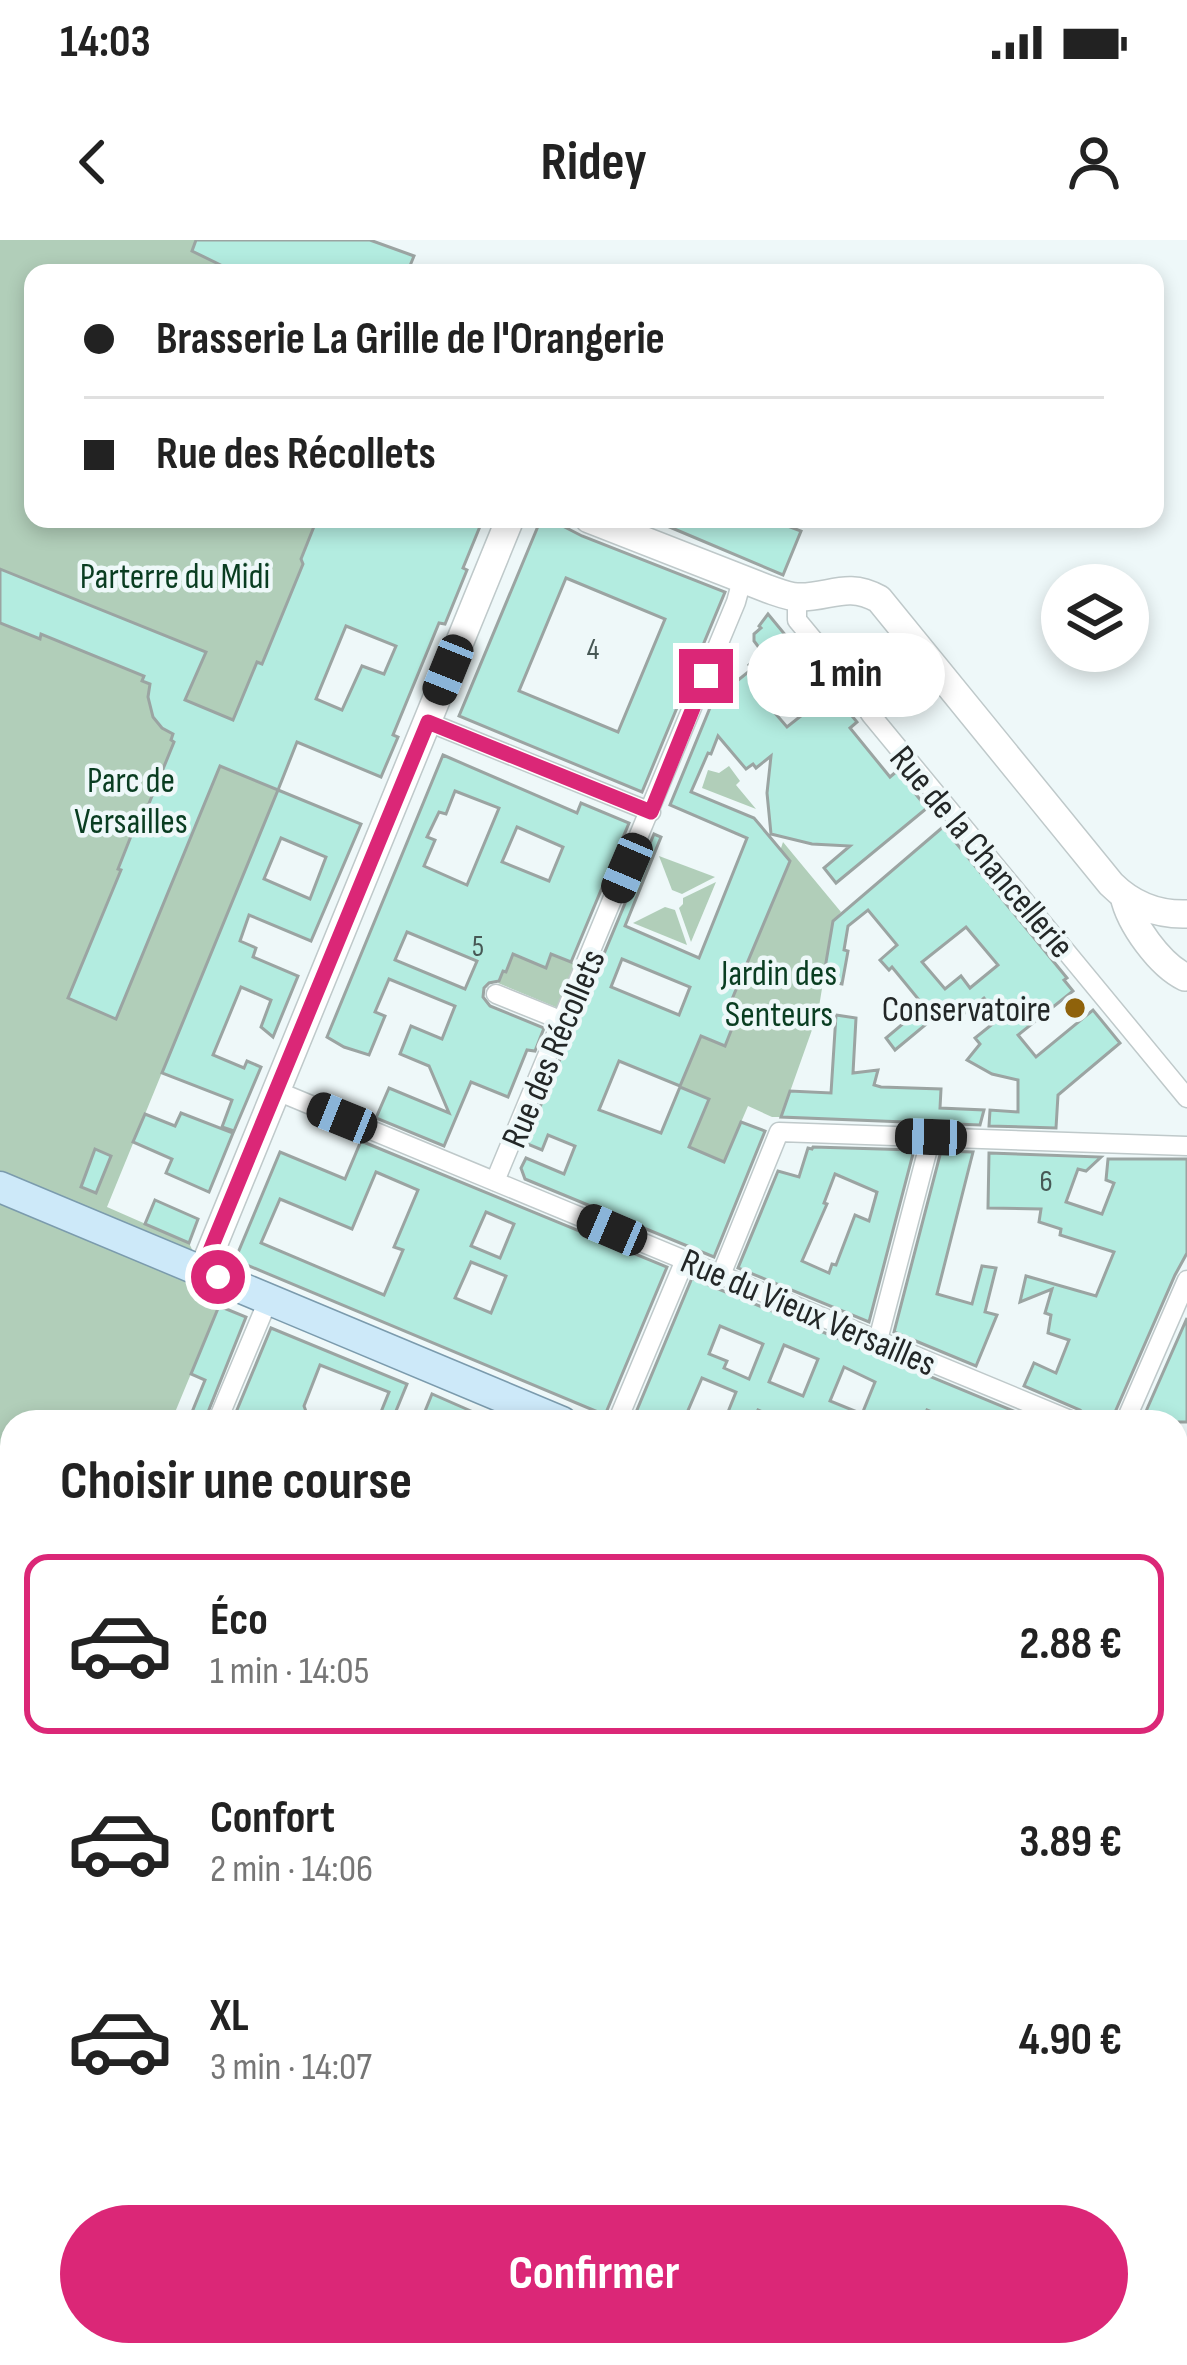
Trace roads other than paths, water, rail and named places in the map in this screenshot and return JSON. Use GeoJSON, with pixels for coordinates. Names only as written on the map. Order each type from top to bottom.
{"type":"FeatureCollection","features":[{"type":"Feature","properties":{"kind":"main road"},"geometry":{"type":"LineString","coordinates":[[202,1270],[506,528]]}},
{"type":"Feature","properties":{"kind":"main road"},"geometry":{"type":"LineString","coordinates":[[612,528],[797,597],[849,590],[879,599],[1124,896],[1158,913],[1187,914]]}},
{"type":"Feature","properties":{"kind":"main road"},"geometry":{"type":"LineString","coordinates":[[1124,896],[1127,913],[1169,969],[1186,978]]}},
{"type":"Feature","properties":{"kind":"main road"},"geometry":{"type":"LineString","coordinates":[[1158,913],[1156,923],[1183,964],[1186,978]]}},
{"type":"Feature","properties":{"kind":"main road"},"geometry":{"type":"LineString","coordinates":[[0,1187],[534,1410]]}},
{"type":"Feature","properties":{"kind":"street","name":"Rue des Récollets"},"geometry":{"type":"LineString","coordinates":[[495,1181],[651,812],[742,580]]}},
{"type":"Feature","properties":{"kind":"street","name":"Rue de la Chancellerie"},"geometry":{"type":"LineString","coordinates":[[797,597],[796,620],[1187,1098]]}},
{"type":"Feature","properties":{"kind":"street"},"geometry":{"type":"LineString","coordinates":[[428,722],[651,812]]}},
{"type":"Feature","properties":{"kind":"street"},"geometry":{"type":"LineString","coordinates":[[496,994],[563,1021]]}},
{"type":"Feature","properties":{"kind":"street","name":"Rue du Vieux Versailles"},"geometry":{"type":"LineString","coordinates":[[277,1090],[1046,1410]]}},
{"type":"Feature","properties":{"kind":"street"},"geometry":{"type":"LineString","coordinates":[[721,1275],[779,1132],[1187,1146]]}},
{"type":"Feature","properties":{"kind":"street"},"geometry":{"type":"LineString","coordinates":[[878,1340],[931,1137]]}},
{"type":"Feature","properties":{"kind":"street"},"geometry":{"type":"LineString","coordinates":[[622,1410],[685,1260]]}},
{"type":"Feature","properties":{"kind":"street"},"geometry":{"type":"LineString","coordinates":[[1130,1410],[1187,1280]]}},
{"type":"Feature","properties":{"kind":"street"},"geometry":{"type":"LineString","coordinates":[[222,1410],[269,1298]]}},
{"type":"Feature","properties":{"kind":"place","name":"Conservatoire"},"geometry":{"type":"Point","coordinates":[1075,1008]}},
{"type":"Feature","properties":{"kind":"park label","name":"Parterre du Midi"},"geometry":{"type":"Point","coordinates":[175,575]}},
{"type":"Feature","properties":{"kind":"park label","name":"Parc de Versailles"},"geometry":{"type":"Point","coordinates":[131,800]}},
{"type":"Feature","properties":{"kind":"park label","name":"Jardin des Senteurs"},"geometry":{"type":"Point","coordinates":[779,992]}}]}
